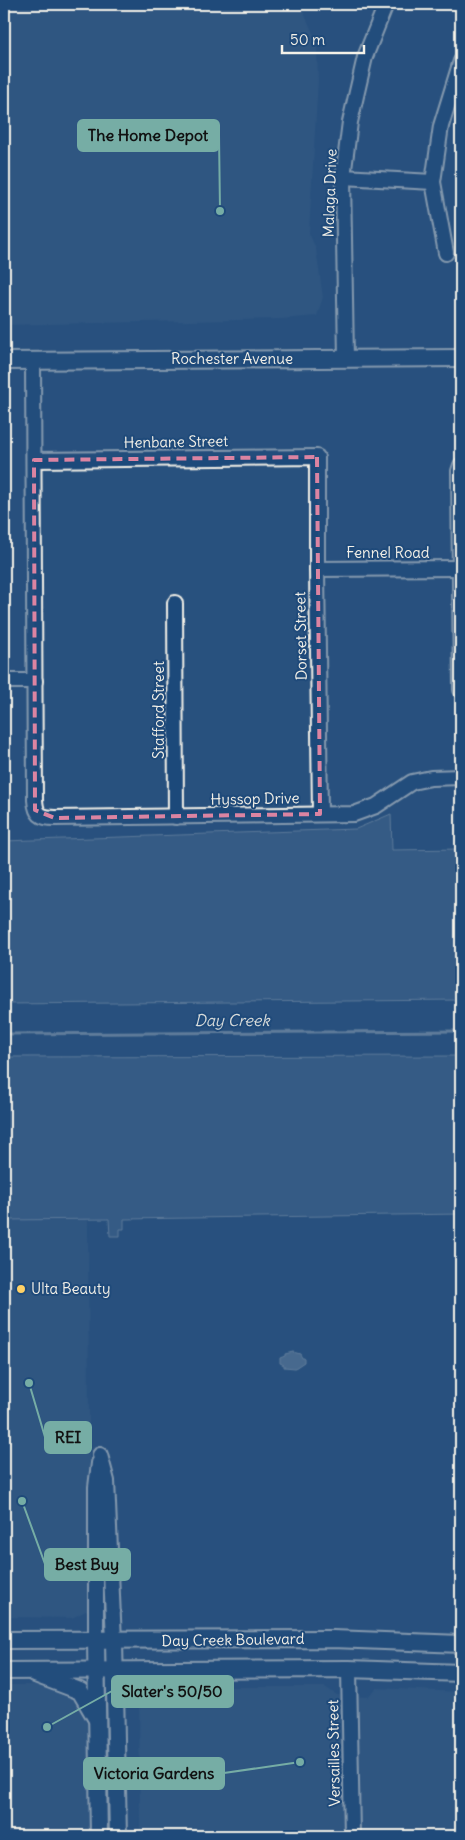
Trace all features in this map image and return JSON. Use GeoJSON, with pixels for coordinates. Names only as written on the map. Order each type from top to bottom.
{"type":"FeatureCollection","features":[{"type":"Feature","properties":{"kind":"main road","name":"Rochester Avenue"},"geometry":{"type":"LineString","coordinates":[[4,361],[461,358]]}},
{"type":"Feature","properties":{"kind":"main road","name":"Day Creek Boulevard"},"geometry":{"type":"LineString","coordinates":[[4,1640],[333,1639],[461,1644]]}},
{"type":"Feature","properties":{"kind":"main road"},"geometry":{"type":"LineString","coordinates":[[96,1641],[99,1836]]}},
{"type":"Feature","properties":{"kind":"main road"},"geometry":{"type":"LineString","coordinates":[[114,1641],[118,1836]]}},
{"type":"Feature","properties":{"kind":"main road","name":"Day Creek Boulevard"},"geometry":{"type":"LineString","coordinates":[[4,1670],[349,1669],[461,1672]]}},
{"type":"Feature","properties":{"kind":"main road"},"geometry":{"type":"LineString","coordinates":[[25,1670],[80,1691],[97,1720]]}},
{"type":"Feature","properties":{"kind":"street","name":"Malaga Drive"},"geometry":{"type":"LineString","coordinates":[[346,358],[344,177],[350,122],[365,57],[386,4]]}},
{"type":"Feature","properties":{"kind":"street"},"geometry":{"type":"LineString","coordinates":[[446,253],[433,182],[441,126],[461,64]]}},
{"type":"Feature","properties":{"kind":"street"},"geometry":{"type":"LineString","coordinates":[[344,177],[433,182]]}},
{"type":"Feature","properties":{"kind":"street"},"geometry":{"type":"LineString","coordinates":[[4,681],[35,681],[33,361]]}},
{"type":"Feature","properties":{"kind":"street","name":"Henbane Street"},"geometry":{"type":"LineString","coordinates":[[34,460],[317,457]]}},
{"type":"Feature","properties":{"kind":"street","name":"Dorset Street"},"geometry":{"type":"LineString","coordinates":[[317,457],[320,814]]}},
{"type":"Feature","properties":{"kind":"street"},"geometry":{"type":"LineString","coordinates":[[461,465],[459,471],[461,690]]}},
{"type":"Feature","properties":{"kind":"street","name":"Fennel Road"},"geometry":{"type":"LineString","coordinates":[[317,569],[460,568]]}},
{"type":"Feature","properties":{"kind":"street","name":"Stafford Street"},"geometry":{"type":"LineString","coordinates":[[175,603],[176,817]]}},
{"type":"Feature","properties":{"kind":"street","name":"Hyssop Drive"},"geometry":{"type":"LineString","coordinates":[[35,681],[35,810],[46,818],[354,814],[376,806],[412,782],[431,778],[461,777]]}},
{"type":"Feature","properties":{"kind":"street"},"geometry":{"type":"LineString","coordinates":[[96,1641],[96,1487],[100,1455],[107,1481],[114,1641]]}},
{"type":"Feature","properties":{"kind":"street","name":"Versailles Street"},"geometry":{"type":"LineString","coordinates":[[349,1669],[352,1836]]}},
{"type":"Feature","properties":{"kind":"highlighted area"},"geometry":{"type":"Polygon","coordinates":[[[317,457],[320,814],[55,818],[35,810],[34,460],[317,457]]]}},
{"type":"Feature","properties":{"kind":"shaded area"},"geometry":{"type":"Polygon","coordinates":[[[4,4],[300,4],[317,42],[318,81],[309,233],[316,249],[323,297],[317,316],[282,319],[4,325],[4,4]]]}},
{"type":"Feature","properties":{"kind":"shaded area"},"geometry":{"type":"Polygon","coordinates":[[[391,814],[392,850],[461,849],[461,1000],[4,1004],[4,841],[356,829],[391,814]]]}},
{"type":"Feature","properties":{"kind":"shaded area"},"geometry":{"type":"Polygon","coordinates":[[[461,1056],[461,1214],[124,1219],[124,1229],[120,1229],[120,1236],[110,1236],[109,1219],[4,1220],[4,1057],[461,1056]]]}},
{"type":"Feature","properties":{"kind":"shaded area"},"geometry":{"type":"Polygon","coordinates":[[[88,1219],[90,1609],[72,1618],[4,1617],[4,1220],[88,1219]]]}},
{"type":"Feature","properties":{"kind":"shaded area"},"geometry":{"type":"Polygon","coordinates":[[[293,1352],[300,1354],[304,1358],[304,1362],[295,1368],[284,1367],[280,1363],[280,1358],[285,1356],[285,1354],[293,1352]]]}},
{"type":"Feature","properties":{"kind":"shaded area"},"geometry":{"type":"Polygon","coordinates":[[[4,1685],[45,1685],[70,1691],[89,1716],[92,1836],[4,1836],[4,1685]]]}},
{"type":"Feature","properties":{"kind":"shaded area"},"geometry":{"type":"Polygon","coordinates":[[[147,1687],[325,1687],[337,1695],[367,1697],[377,1688],[461,1692],[461,1836],[138,1836],[140,1826],[139,1697],[147,1687]]]}},
{"type":"Feature","properties":{"kind":"waterway","name":"Day Creek"},"geometry":{"type":"LineString","coordinates":[[4,1034],[461,1031]]}},
{"type":"Feature","properties":{"kind":"place","name":"The Home Depot"},"geometry":{"type":"Point","coordinates":[220,211]}},
{"type":"Feature","properties":{"kind":"place","name":"Ulta Beauty"},"geometry":{"type":"Point","coordinates":[21,1289]}},
{"type":"Feature","properties":{"kind":"place","name":"REI"},"geometry":{"type":"Point","coordinates":[29,1383]}},
{"type":"Feature","properties":{"kind":"place","name":"Best Buy"},"geometry":{"type":"Point","coordinates":[22,1501]}},
{"type":"Feature","properties":{"kind":"place","name":"Slater's 50/50"},"geometry":{"type":"Point","coordinates":[47,1727]}},
{"type":"Feature","properties":{"kind":"place","name":"Victoria Gardens"},"geometry":{"type":"Point","coordinates":[300,1762]}}]}
